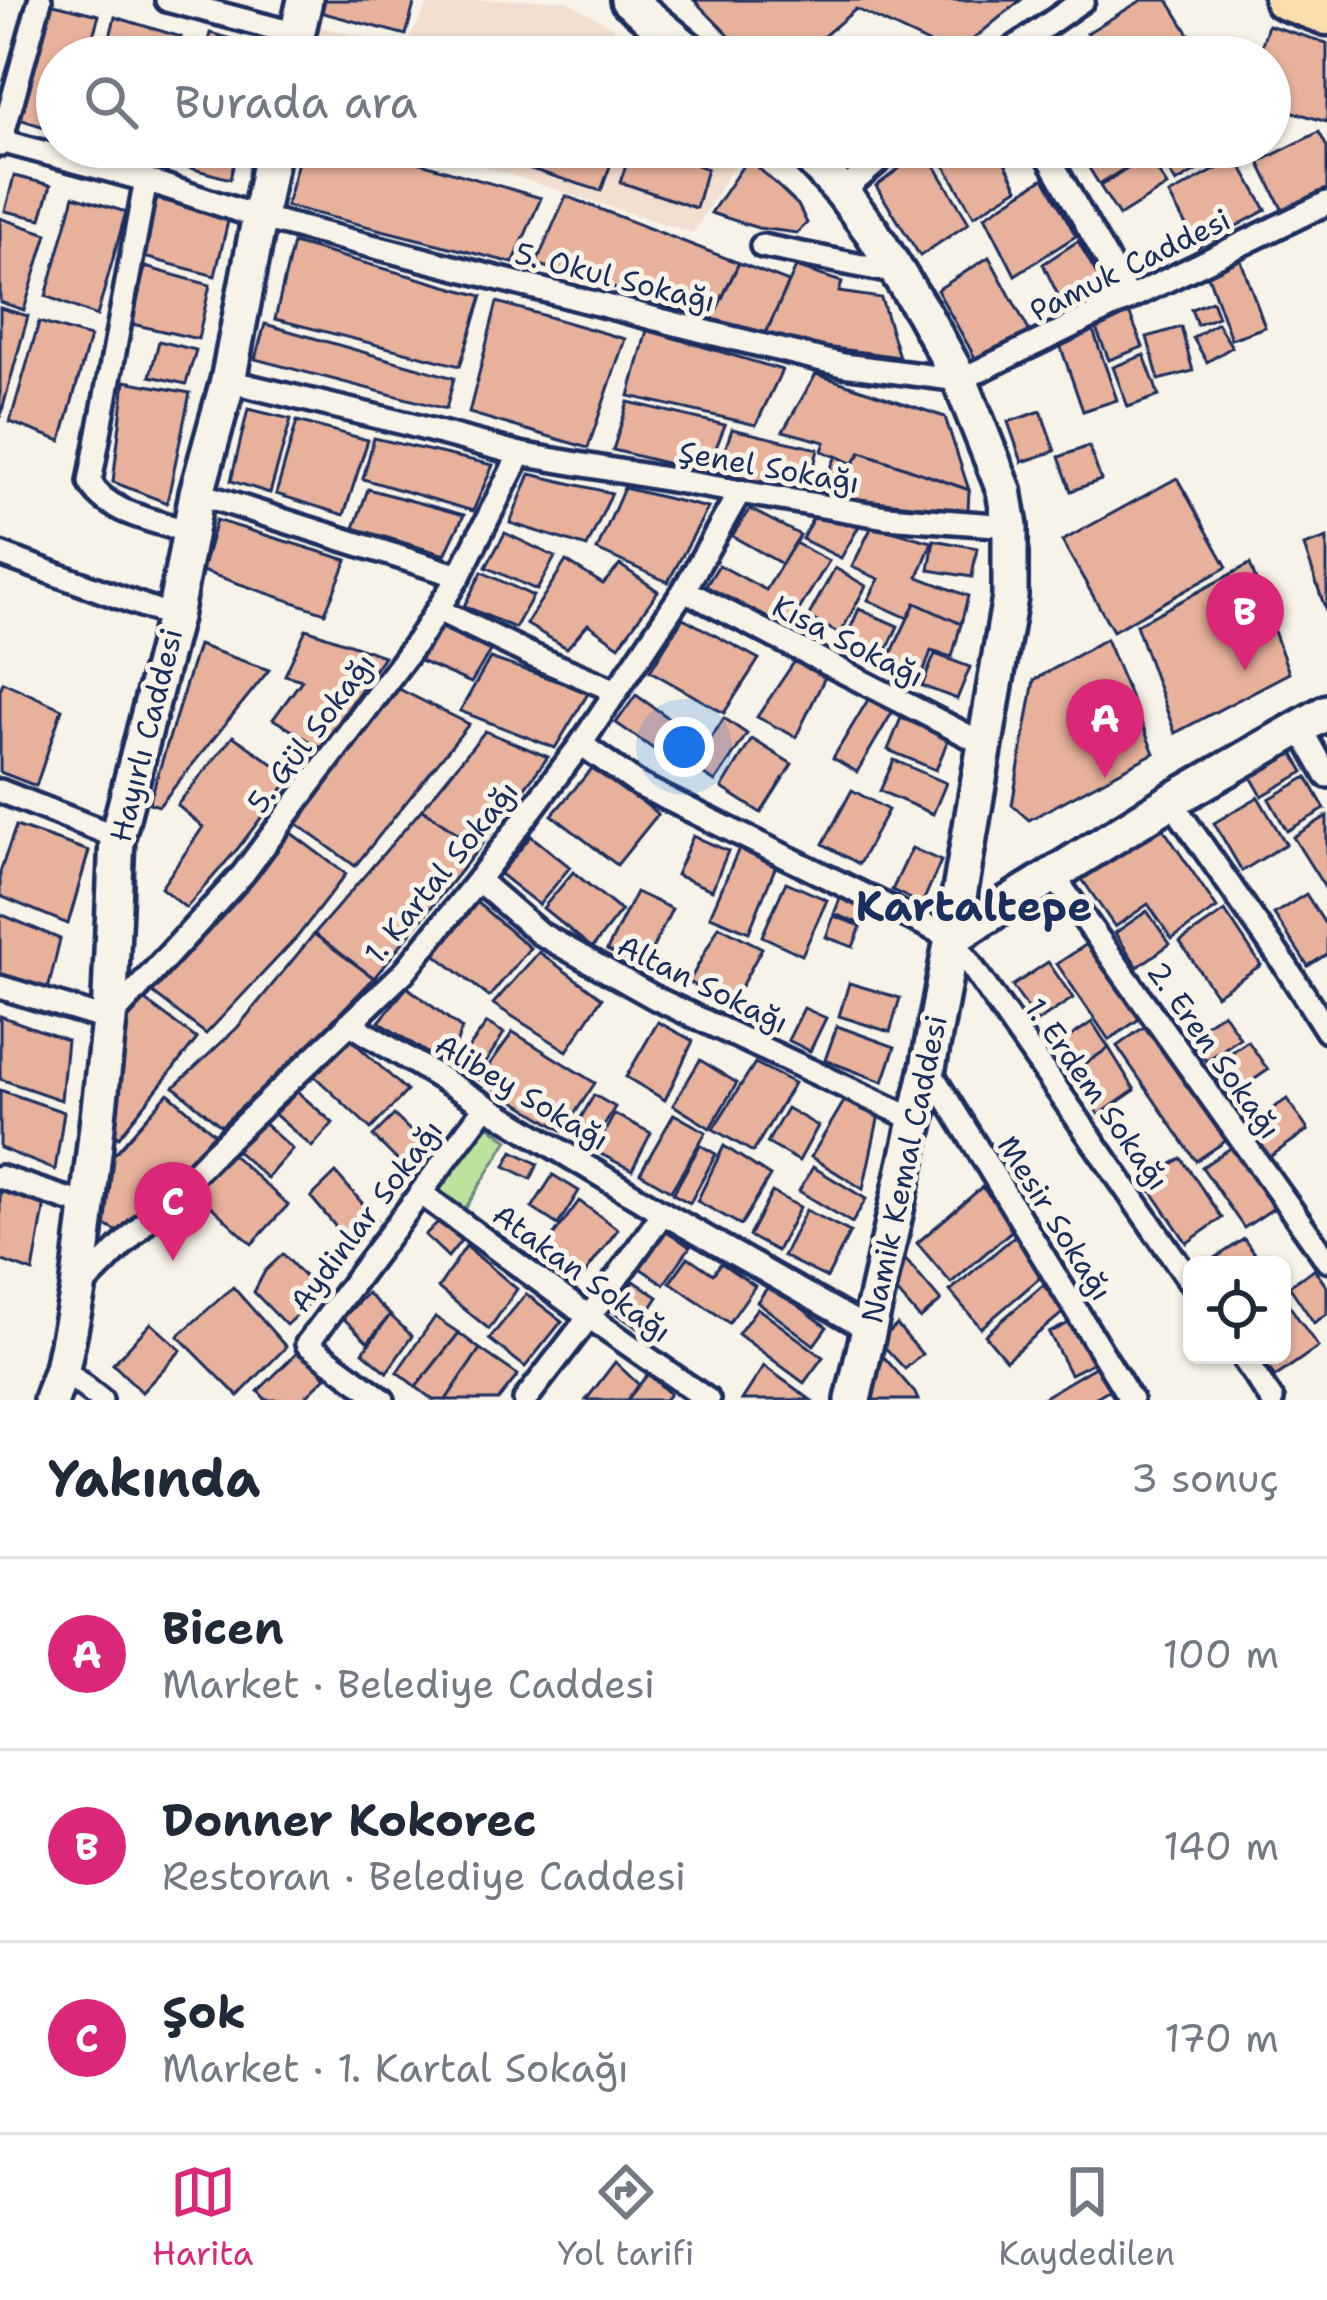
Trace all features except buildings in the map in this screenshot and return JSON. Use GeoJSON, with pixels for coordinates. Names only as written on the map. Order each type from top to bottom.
{"type":"FeatureCollection","features":[{"type":"Feature","properties":{"kind":"main road"},"geometry":{"type":"LineString","coordinates":[[297,36],[305,0]]}},
{"type":"Feature","properties":{"kind":"main road"},"geometry":{"type":"LineString","coordinates":[[628,0],[672,36]]}},
{"type":"Feature","properties":{"kind":"main road"},"geometry":{"type":"LineString","coordinates":[[1283,0],[1327,16]]}},
{"type":"Feature","properties":{"kind":"main road","name":"Hayırlı Caddesi"},"geometry":{"type":"LineString","coordinates":[[56,1385],[78,1290],[110,1020],[117,837],[174,617],[197,493],[228,381],[268,168]]}},
{"type":"Feature","properties":{"kind":"main road","name":"Namik Kemal Caddesi"},"geometry":{"type":"LineString","coordinates":[[820,168],[872,232],[960,380],[1004,490],[1010,526],[1010,597],[952,938],[928,1069],[853,1400]]}},
{"type":"Feature","properties":{"kind":"main road"},"geometry":{"type":"LineString","coordinates":[[952,938],[1171,801],[1313,720]]}},
{"type":"Feature","properties":{"kind":"main road"},"geometry":{"type":"LineString","coordinates":[[964,862],[981,878],[1003,887],[1039,883]]}},
{"type":"Feature","properties":{"kind":"street"},"geometry":{"type":"LineString","coordinates":[[1,143],[40,0]]}},
{"type":"Feature","properties":{"kind":"street"},"geometry":{"type":"LineString","coordinates":[[167,0],[269,36]]}},
{"type":"Feature","properties":{"kind":"street"},"geometry":{"type":"LineString","coordinates":[[1031,36],[1083,0]]}},
{"type":"Feature","properties":{"kind":"street","name":"5. Okul Sokağı"},"geometry":{"type":"LineString","coordinates":[[1,143],[36,152]]}},
{"type":"Feature","properties":{"kind":"street","name":"5. Okul Sokağı"},"geometry":{"type":"LineString","coordinates":[[99,168],[258,217],[843,364],[960,380]]}},
{"type":"Feature","properties":{"kind":"street"},"geometry":{"type":"LineString","coordinates":[[842,192],[870,168]]}},
{"type":"Feature","properties":{"kind":"street"},"geometry":{"type":"LineString","coordinates":[[1055,168],[1129,298]]}},
{"type":"Feature","properties":{"kind":"street"},"geometry":{"type":"LineString","coordinates":[[146,180],[91,482],[95,492],[109,502],[189,532]]}},
{"type":"Feature","properties":{"kind":"street","name":"Pamuk Caddesi"},"geometry":{"type":"LineString","coordinates":[[960,380],[1327,203]]}},
{"type":"Feature","properties":{"kind":"street"},"geometry":{"type":"LineString","coordinates":[[762,246],[897,273]]}},
{"type":"Feature","properties":{"kind":"street","name":"Şenel Sokağı"},"geometry":{"type":"LineString","coordinates":[[228,381],[520,454],[886,517],[1010,526]]}},
{"type":"Feature","properties":{"kind":"street","name":"5. Gül Sokağı"},"geometry":{"type":"LineString","coordinates":[[110,1020],[243,874],[438,610],[520,454]]}},
{"type":"Feature","properties":{"kind":"street"},"geometry":{"type":"LineString","coordinates":[[197,493],[458,576]]}},
{"type":"Feature","properties":{"kind":"street","name":"1. Kartal Sokağı"},"geometry":{"type":"LineString","coordinates":[[78,1290],[404,972],[580,744],[684,590],[739,493]]}},
{"type":"Feature","properties":{"kind":"street"},"geometry":{"type":"LineString","coordinates":[[0,554],[174,617]]}},
{"type":"Feature","properties":{"kind":"street","name":"Kısa Sokağı"},"geometry":{"type":"LineString","coordinates":[[684,590],[986,745]]}},
{"type":"Feature","properties":{"kind":"street"},"geometry":{"type":"LineString","coordinates":[[438,610],[614,690]]}},
{"type":"Feature","properties":{"kind":"street"},"geometry":{"type":"LineString","coordinates":[[1313,720],[1327,776]]}},
{"type":"Feature","properties":{"kind":"street"},"geometry":{"type":"LineString","coordinates":[[580,744],[639,785],[952,938]]}},
{"type":"Feature","properties":{"kind":"street"},"geometry":{"type":"LineString","coordinates":[[0,791],[117,837]]}},
{"type":"Feature","properties":{"kind":"street"},"geometry":{"type":"LineString","coordinates":[[1171,801],[1327,1031]]}},
{"type":"Feature","properties":{"kind":"street","name":"Altan Sokağı"},"geometry":{"type":"LineString","coordinates":[[478,880],[539,934],[657,999],[916,1120]]}},
{"type":"Feature","properties":{"kind":"street","name":"2. Eren Sokağı"},"geometry":{"type":"LineString","coordinates":[[1039,883],[1327,1260]]}},
{"type":"Feature","properties":{"kind":"street","name":"1. Erdem Sokağı"},"geometry":{"type":"LineString","coordinates":[[952,938],[1183,1271]]}},
{"type":"Feature","properties":{"kind":"street"},"geometry":{"type":"LineString","coordinates":[[0,987],[110,1020]]}},
{"type":"Feature","properties":{"kind":"street","name":"Alibey Sokağı"},"geometry":{"type":"LineString","coordinates":[[349,1023],[663,1213],[869,1330]]}},
{"type":"Feature","properties":{"kind":"street","name":"Mesir Sokağı"},"geometry":{"type":"LineString","coordinates":[[928,1069],[1131,1400]]}},
{"type":"Feature","properties":{"kind":"street","name":"Aydinlar Sokağı"},"geometry":{"type":"LineString","coordinates":[[383,1400],[307,1344],[486,1106]]}},
{"type":"Feature","properties":{"kind":"street"},"geometry":{"type":"LineString","coordinates":[[0,1177],[88,1206]]}},
{"type":"Feature","properties":{"kind":"street","name":"Atakan Sokağı"},"geometry":{"type":"LineString","coordinates":[[422,1194],[708,1400]]}},
{"type":"Feature","properties":{"kind":"street"},"geometry":{"type":"LineString","coordinates":[[525,1400],[663,1213]]}},
{"type":"Feature","properties":{"kind":"street"},"geometry":{"type":"LineString","coordinates":[[1247,1364],[1272,1400]]}},
{"type":"Feature","properties":{"kind":"street"},"geometry":{"type":"LineString","coordinates":[[56,1385],[101,1400]]}},
{"type":"Feature","properties":{"kind":"shaded area"},"geometry":{"type":"Polygon","coordinates":[[[430,0],[565,0],[628,36],[411,36],[430,0]]]}},
{"type":"Feature","properties":{"kind":"shaded area"},"geometry":{"type":"Polygon","coordinates":[[[318,26],[359,36],[316,36],[318,26]]]}},
{"type":"Feature","properties":{"kind":"shaded area"},"geometry":{"type":"Polygon","coordinates":[[[488,168],[732,168],[693,233],[488,168]]]}},
{"type":"Feature","properties":{"kind":"green space"},"geometry":{"type":"Polygon","coordinates":[[[482,1121],[508,1140],[462,1214],[433,1194],[482,1121]]]}},
{"type":"Feature","properties":{"kind":"place","name":"Donner Kokorec"},"geometry":{"type":"Point","coordinates":[1245,671]}},
{"type":"Feature","properties":{"kind":"place","name":"Bicen"},"geometry":{"type":"Point","coordinates":[1105,778]}},
{"type":"Feature","properties":{"kind":"place","name":"Şok"},"geometry":{"type":"Point","coordinates":[173,1261]}},
{"type":"Feature","properties":{"kind":"district","name":"Kartaltepe"},"geometry":{"type":"Point","coordinates":[974,906]}}]}
